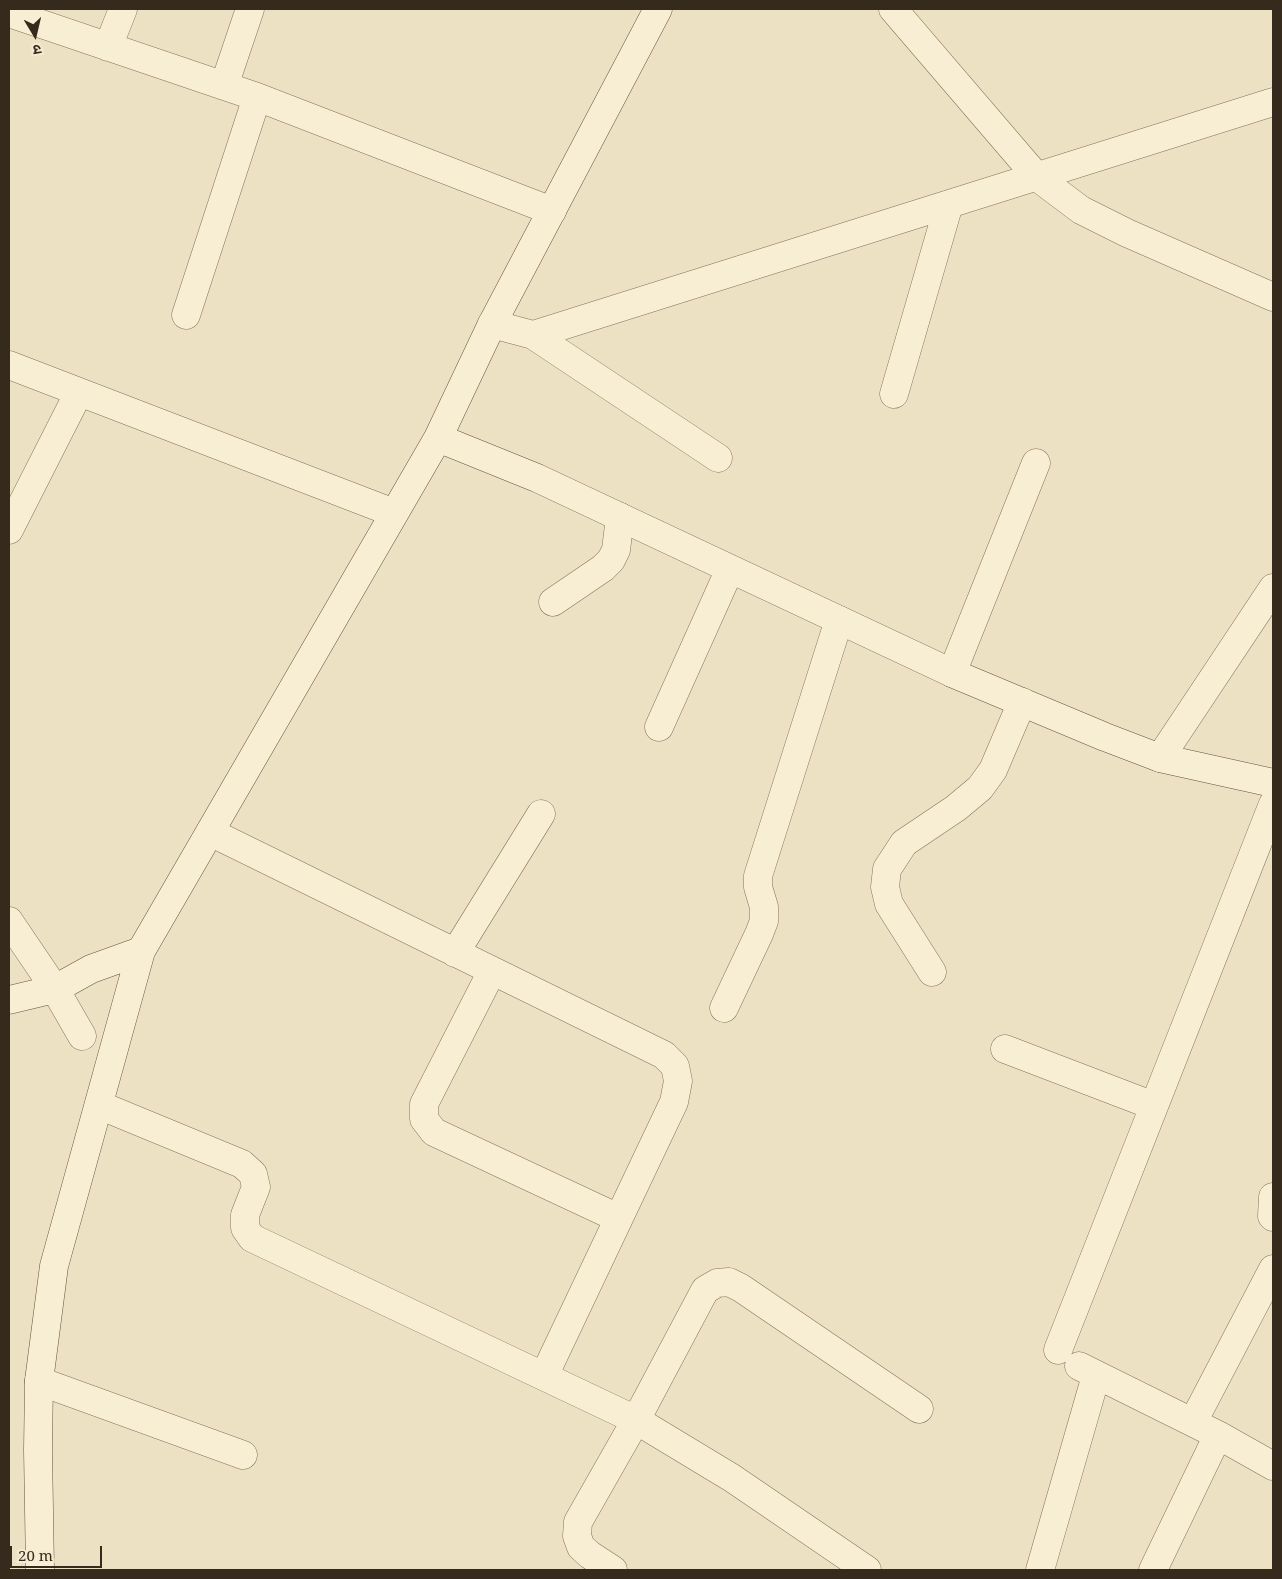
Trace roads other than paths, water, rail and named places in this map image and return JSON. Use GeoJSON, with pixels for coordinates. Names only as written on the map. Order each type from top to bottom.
{"type":"FeatureCollection","features":[{"type":"Feature","properties":{"kind":"street"},"geometry":{"type":"LineString","coordinates":[[108,47],[123,9]]}},
{"type":"Feature","properties":{"kind":"street"},"geometry":{"type":"LineString","coordinates":[[224,86],[250,9]]}},
{"type":"Feature","properties":{"kind":"street"},"geometry":{"type":"LineString","coordinates":[[40,1570],[39,1381],[54,1266],[141,951],[438,438],[492,324],[658,9]]}},
{"type":"Feature","properties":{"kind":"street"},"geometry":{"type":"LineString","coordinates":[[893,9],[1037,177],[1081,210],[1127,233],[1273,296]]}},
{"type":"Feature","properties":{"kind":"street"},"geometry":{"type":"LineString","coordinates":[[9,13],[257,97],[552,211]]}},
{"type":"Feature","properties":{"kind":"street"},"geometry":{"type":"LineString","coordinates":[[186,315],[257,97]]}},
{"type":"Feature","properties":{"kind":"street"},"geometry":{"type":"LineString","coordinates":[[533,335],[1273,102]]}},
{"type":"Feature","properties":{"kind":"street"},"geometry":{"type":"LineString","coordinates":[[894,394],[949,204]]}},
{"type":"Feature","properties":{"kind":"street"},"geometry":{"type":"LineString","coordinates":[[492,324],[533,335],[718,458]]}},
{"type":"Feature","properties":{"kind":"street"},"geometry":{"type":"LineString","coordinates":[[9,365],[397,507]]}},
{"type":"Feature","properties":{"kind":"street"},"geometry":{"type":"LineString","coordinates":[[9,530],[79,392]]}},
{"type":"Feature","properties":{"kind":"street"},"geometry":{"type":"LineString","coordinates":[[438,438],[536,478],[952,673],[1106,737],[1160,758],[1273,783]]}},
{"type":"Feature","properties":{"kind":"street"},"geometry":{"type":"LineString","coordinates":[[952,673],[1036,463]]}},
{"type":"Feature","properties":{"kind":"street"},"geometry":{"type":"LineString","coordinates":[[553,602],[611,560],[616,550],[620,517]]}},
{"type":"Feature","properties":{"kind":"street"},"geometry":{"type":"LineString","coordinates":[[659,728],[730,568]]}},
{"type":"Feature","properties":{"kind":"street"},"geometry":{"type":"LineString","coordinates":[[1160,758],[1273,588]]}},
{"type":"Feature","properties":{"kind":"street"},"geometry":{"type":"LineString","coordinates":[[724,1008],[764,921],[764,906],[758,887],[758,876],[839,620]]}},
{"type":"Feature","properties":{"kind":"street"},"geometry":{"type":"LineString","coordinates":[[932,972],[889,904],[885,887],[887,869],[904,843],[956,808],[980,788],[993,770],[1022,702]]}},
{"type":"Feature","properties":{"kind":"street"},"geometry":{"type":"LineString","coordinates":[[1040,1570],[1077,1367],[1154,1106],[1273,804]]}},
{"type":"Feature","properties":{"kind":"street"},"geometry":{"type":"LineString","coordinates":[[455,953],[541,814]]}},
{"type":"Feature","properties":{"kind":"street"},"geometry":{"type":"LineString","coordinates":[[210,832],[664,1056],[675,1066],[678,1081],[674,1102],[544,1376]]}},
{"type":"Feature","properties":{"kind":"street"},"geometry":{"type":"LineString","coordinates":[[9,921],[55,989],[82,1036]]}},
{"type":"Feature","properties":{"kind":"street"},"geometry":{"type":"LineString","coordinates":[[9,1000],[55,989],[91,969],[141,951]]}},
{"type":"Feature","properties":{"kind":"street"},"geometry":{"type":"LineString","coordinates":[[492,971],[424,1104],[424,1119],[434,1132],[618,1218]]}},
{"type":"Feature","properties":{"kind":"street"},"geometry":{"type":"LineString","coordinates":[[1005,1049],[1154,1106]]}},
{"type":"Feature","properties":{"kind":"street"},"geometry":{"type":"LineString","coordinates":[[99,1105],[242,1164],[253,1174],[256,1187],[245,1215],[244,1228],[252,1238],[636,1420],[732,1478],[859,1565]]}},
{"type":"Feature","properties":{"kind":"street"},"geometry":{"type":"LineString","coordinates":[[1273,1197],[1273,1216]]}},
{"type":"Feature","properties":{"kind":"street"},"geometry":{"type":"LineString","coordinates":[[1193,1422],[1273,1269]]}},
{"type":"Feature","properties":{"kind":"street"},"geometry":{"type":"LineString","coordinates":[[613,1570],[581,1547],[576,1536],[578,1522],[636,1420],[705,1290],[717,1283],[728,1282],[741,1288],[919,1409]]}},
{"type":"Feature","properties":{"kind":"street"},"geometry":{"type":"LineString","coordinates":[[1077,1367],[1193,1422],[1273,1466]]}},
{"type":"Feature","properties":{"kind":"street"},"geometry":{"type":"LineString","coordinates":[[39,1381],[244,1454]]}},
{"type":"Feature","properties":{"kind":"street"},"geometry":{"type":"LineString","coordinates":[[1154,1570],[1218,1435]]}}]}
